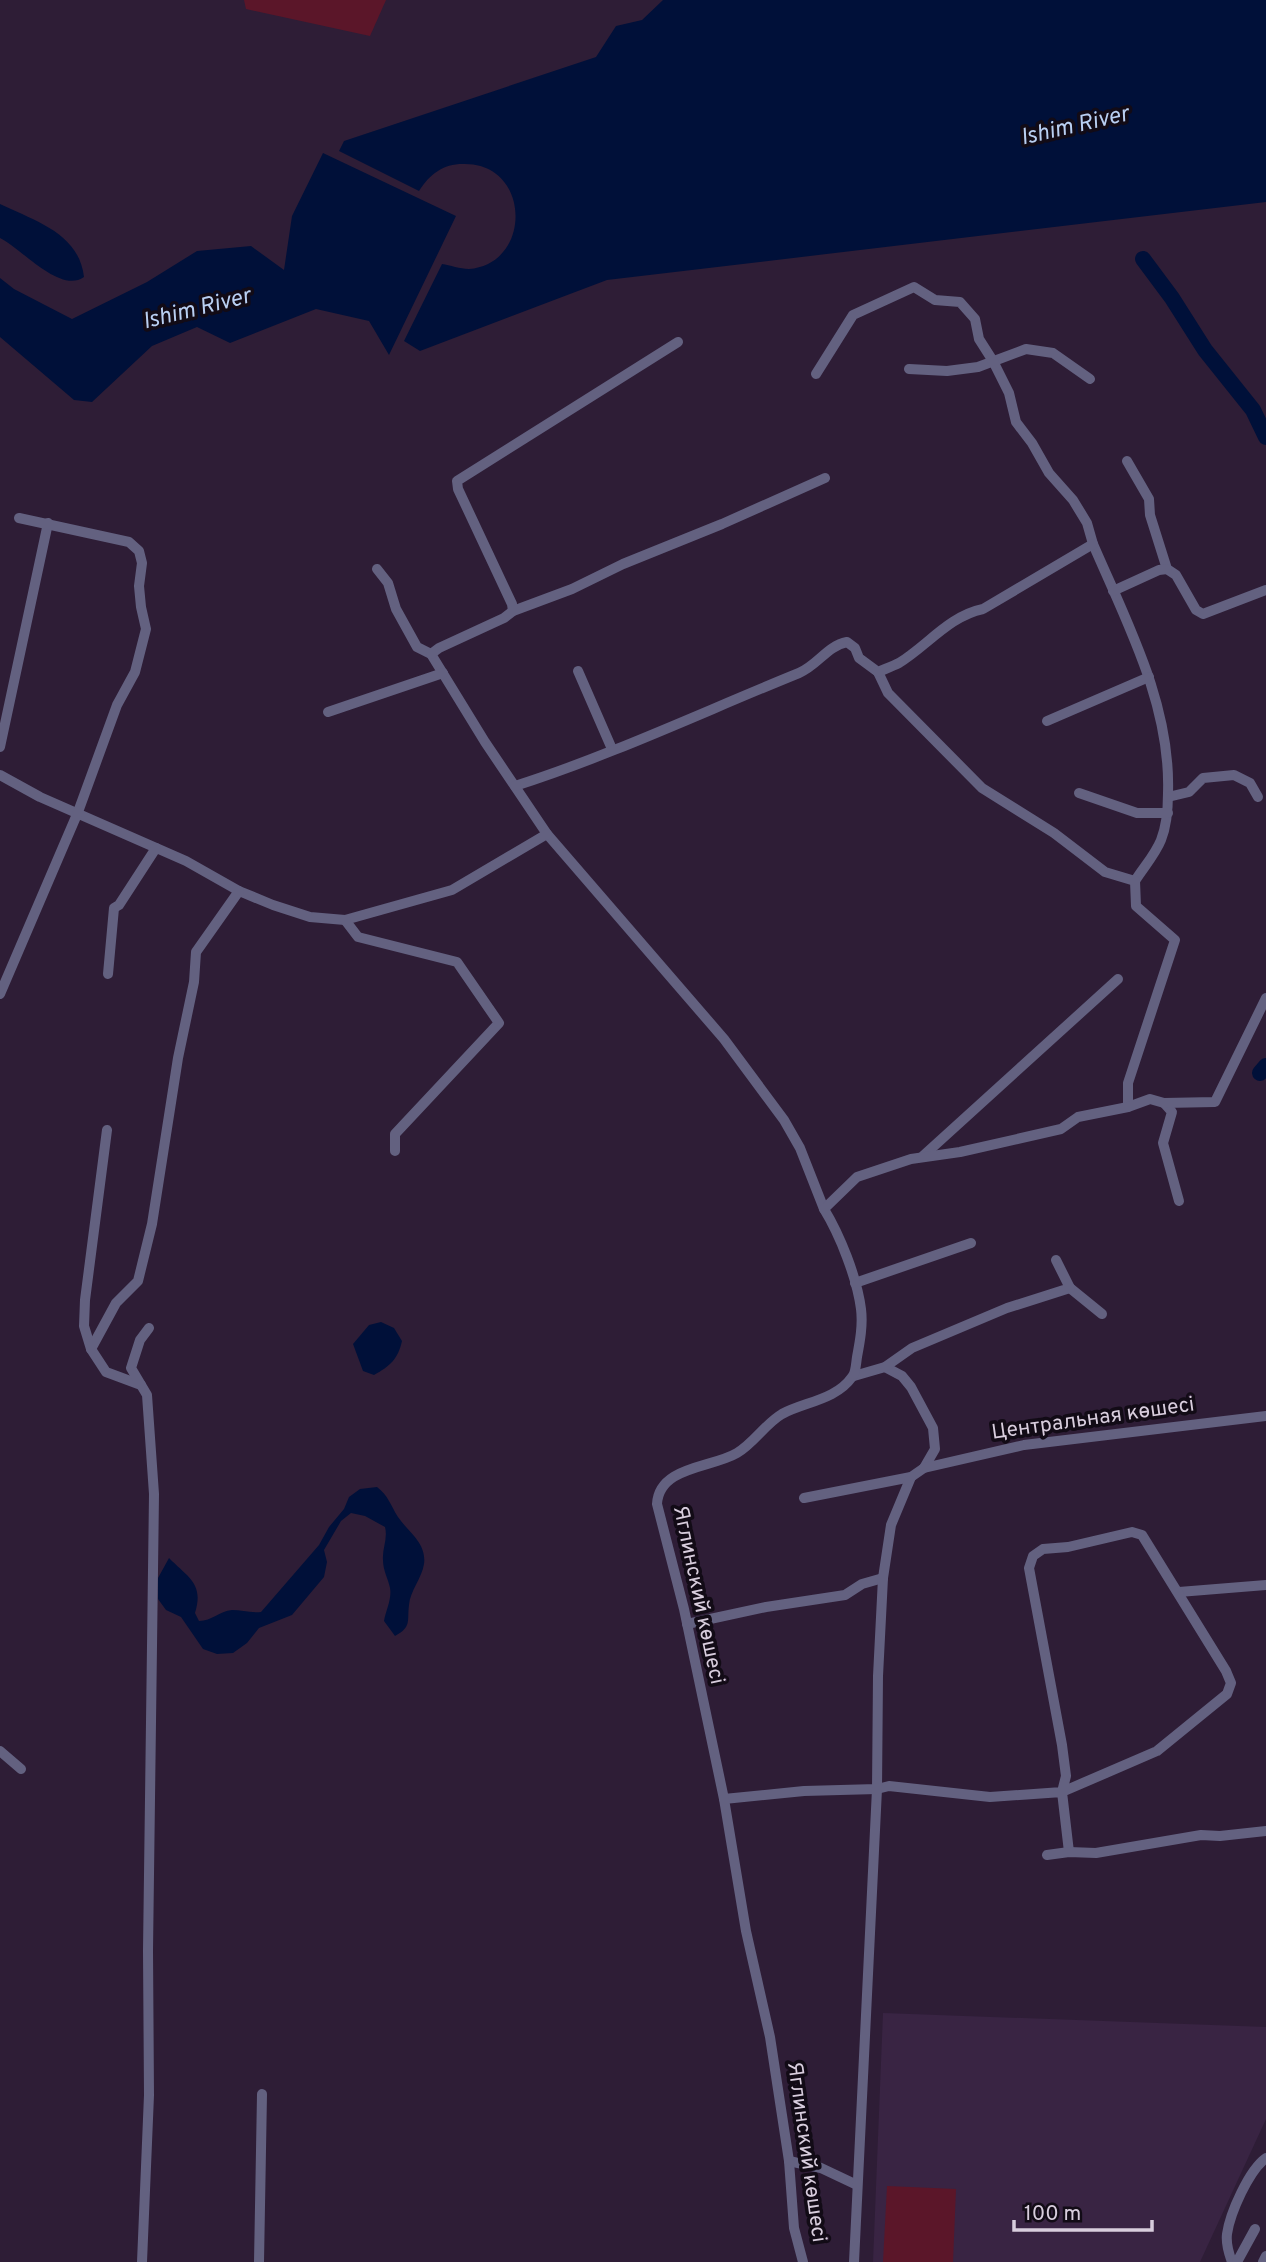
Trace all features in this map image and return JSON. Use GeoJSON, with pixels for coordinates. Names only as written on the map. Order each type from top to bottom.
{"type":"FeatureCollection","features":[{"type":"Feature","properties":{"kind":"street"},"geometry":{"type":"LineString","coordinates":[[816,374],[853,315],[914,287],[935,300],[960,302],[975,319],[979,339],[1009,393],[1016,422],[1049,473],[1073,500],[1087,523],[1093,544],[1149,677],[1160,716],[1169,767],[1168,813],[1160,842],[1135,881],[1136,906],[1175,940],[1128,1083],[1128,1107]]}},
{"type":"Feature","properties":{"kind":"street"},"geometry":{"type":"LineString","coordinates":[[513,611],[458,489],[457,481],[678,342]]}},
{"type":"Feature","properties":{"kind":"street"},"geometry":{"type":"LineString","coordinates":[[909,369],[947,371],[978,366],[1026,349],[1054,353],[1090,379]]}},
{"type":"Feature","properties":{"kind":"street"},"geometry":{"type":"LineString","coordinates":[[1127,461],[1149,499],[1150,515],[1167,569],[1176,575],[1196,610],[1203,614],[1266,590]]}},
{"type":"Feature","properties":{"kind":"street"},"geometry":{"type":"LineString","coordinates":[[431,654],[513,611],[572,589],[623,564],[825,478]]}},
{"type":"Feature","properties":{"kind":"street"},"geometry":{"type":"LineString","coordinates":[[0,994],[78,812],[117,705],[135,672],[146,629],[139,586],[142,563],[139,551],[130,542],[19,518]]}},
{"type":"Feature","properties":{"kind":"street"},"geometry":{"type":"LineString","coordinates":[[0,747],[48,523]]}},
{"type":"Feature","properties":{"kind":"street"},"geometry":{"type":"LineString","coordinates":[[878,672],[899,663],[929,638],[971,612],[983,609],[1093,544]]}},
{"type":"Feature","properties":{"kind":"street"},"geometry":{"type":"LineString","coordinates":[[377,569],[388,583],[396,609],[417,647],[431,654],[547,835],[724,1039],[784,1120],[800,1148],[824,1209],[833,1223],[855,1283],[861,1309],[861,1336],[853,1377]]}},
{"type":"Feature","properties":{"kind":"street"},"geometry":{"type":"LineString","coordinates":[[1113,591],[1167,569]]}},
{"type":"Feature","properties":{"kind":"street"},"geometry":{"type":"LineString","coordinates":[[515,786],[578,766],[808,669],[836,644],[847,642],[855,649],[859,658],[878,672],[888,693],[982,789],[1054,833],[1105,872],[1135,881]]}},
{"type":"Feature","properties":{"kind":"street"},"geometry":{"type":"LineString","coordinates":[[579,671],[612,750]]}},
{"type":"Feature","properties":{"kind":"street"},"geometry":{"type":"LineString","coordinates":[[328,712],[443,673]]}},
{"type":"Feature","properties":{"kind":"street"},"geometry":{"type":"LineString","coordinates":[[1047,721],[1149,677]]}},
{"type":"Feature","properties":{"kind":"street"},"geometry":{"type":"LineString","coordinates":[[0,775],[40,797],[186,861],[239,891],[310,917],[345,920],[452,890],[547,835]]}},
{"type":"Feature","properties":{"kind":"street"},"geometry":{"type":"LineString","coordinates":[[1168,797],[1189,792],[1203,778],[1234,775],[1250,783],[1258,797]]}},
{"type":"Feature","properties":{"kind":"street"},"geometry":{"type":"LineString","coordinates":[[1079,793],[1137,813],[1168,813]]}},
{"type":"Feature","properties":{"kind":"street"},"geometry":{"type":"LineString","coordinates":[[108,974],[114,908],[119,905],[156,848]]}},
{"type":"Feature","properties":{"kind":"street"},"geometry":{"type":"LineString","coordinates":[[91,1349],[116,1303],[138,1281],[152,1224],[178,1058],[194,982],[196,952],[239,891]]}},
{"type":"Feature","properties":{"kind":"street"},"geometry":{"type":"LineString","coordinates":[[345,920],[358,937],[457,962],[499,1023],[395,1134],[395,1151]]}},
{"type":"Feature","properties":{"kind":"street"},"geometry":{"type":"LineString","coordinates":[[923,1156],[1118,979]]}},
{"type":"Feature","properties":{"kind":"street"},"geometry":{"type":"LineString","coordinates":[[824,1209],[857,1177],[923,1156],[961,1152],[1061,1129],[1078,1118],[1128,1107],[1150,1099],[1164,1103],[1216,1102],[1266,999]]}},
{"type":"Feature","properties":{"kind":"street"},"geometry":{"type":"LineString","coordinates":[[1164,1103],[1172,1112],[1163,1143],[1179,1201]]}},
{"type":"Feature","properties":{"kind":"street"},"geometry":{"type":"LineString","coordinates":[[107,1130],[84,1326],[91,1349],[107,1372],[141,1385]]}},
{"type":"Feature","properties":{"kind":"street"},"geometry":{"type":"LineString","coordinates":[[855,1283],[971,1242]]}},
{"type":"Feature","properties":{"kind":"street"},"geometry":{"type":"LineString","coordinates":[[1056,1260],[1070,1288],[1102,1314]]}},
{"type":"Feature","properties":{"kind":"street","name":"Яглинский көшесі"},"geometry":{"type":"LineString","coordinates":[[803,2262],[794,2228],[789,2161],[771,2037],[746,1931],[724,1799],[687,1624],[657,1504],[658,1494],[664,1485],[687,1470],[736,1454],[780,1415],[835,1393],[853,1377],[885,1367],[912,1348],[1007,1308],[1070,1288]]}},
{"type":"Feature","properties":{"kind":"street"},"geometry":{"type":"LineString","coordinates":[[142,2262],[149,2095],[148,1951],[154,1494],[147,1395],[131,1368],[140,1340],[149,1328]]}},
{"type":"Feature","properties":{"kind":"street"},"geometry":{"type":"LineString","coordinates":[[885,1367],[902,1376],[911,1387],[933,1428],[935,1449],[924,1468]]}},
{"type":"Feature","properties":{"kind":"street","name":"Центральная көшесі"},"geometry":{"type":"LineString","coordinates":[[804,1498],[911,1476],[924,1468],[1024,1445],[1266,1416]]}},
{"type":"Feature","properties":{"kind":"street"},"geometry":{"type":"LineString","coordinates":[[854,2262],[877,1789],[878,1676],[883,1578],[891,1525],[911,1476]]}},
{"type":"Feature","properties":{"kind":"street"},"geometry":{"type":"LineString","coordinates":[[724,1799],[889,1786],[990,1797],[1062,1793],[1157,1751],[1227,1694],[1230,1683],[1226,1671],[1179,1592],[1142,1535],[1132,1532],[1068,1547],[1043,1549],[1033,1556],[1029,1568],[1065,1766],[1062,1793],[1069,1852]]}},
{"type":"Feature","properties":{"kind":"street"},"geometry":{"type":"LineString","coordinates":[[687,1624],[766,1607],[845,1595],[862,1584],[883,1578]]}},
{"type":"Feature","properties":{"kind":"street"},"geometry":{"type":"LineString","coordinates":[[1179,1592],[1266,1585]]}},
{"type":"Feature","properties":{"kind":"street"},"geometry":{"type":"LineString","coordinates":[[0,1751],[21,1769]]}},
{"type":"Feature","properties":{"kind":"street"},"geometry":{"type":"LineString","coordinates":[[1047,1855],[1069,1852],[1096,1853],[1202,1835],[1220,1836],[1266,1831]]}},
{"type":"Feature","properties":{"kind":"street"},"geometry":{"type":"LineString","coordinates":[[259,2262],[262,2094]]}},
{"type":"Feature","properties":{"kind":"street"},"geometry":{"type":"LineString","coordinates":[[1231,2262],[1227,2235],[1234,2212],[1251,2174],[1266,2158]]}},
{"type":"Feature","properties":{"kind":"street"},"geometry":{"type":"LineString","coordinates":[[789,2161],[821,2168],[857,2185]]}},
{"type":"Feature","properties":{"kind":"street"},"geometry":{"type":"LineString","coordinates":[[1237,2262],[1255,2229]]}},
{"type":"Feature","properties":{"kind":"street"},"geometry":{"type":"LineString","coordinates":[[1263,2262],[1266,2256]]}},
{"type":"Feature","properties":{"kind":"shaded area"},"geometry":{"type":"Polygon","coordinates":[[[244,0],[386,0],[370,36],[246,9],[244,0]]]}},
{"type":"Feature","properties":{"kind":"shaded area"},"geometry":{"type":"Polygon","coordinates":[[[883,2013],[1266,2027],[1266,2119],[1200,2262],[873,2262],[883,2013]]]}},
{"type":"Feature","properties":{"kind":"shaded area"},"geometry":{"type":"Polygon","coordinates":[[[887,2186],[956,2189],[953,2262],[883,2262],[887,2186]]]}},
{"type":"Feature","properties":{"kind":"water","name":"Ishim River"},"geometry":{"type":"Polygon","coordinates":[[[663,0],[1266,0],[1266,202],[607,280],[420,351],[404,341],[442,264],[469,269],[490,263],[505,250],[513,233],[516,214],[512,195],[502,179],[485,168],[463,164],[438,171],[419,191],[339,151],[344,141],[596,57],[616,26],[642,20],[663,0]]]}},
{"type":"Feature","properties":{"kind":"water","name":"Ishim River"},"geometry":{"type":"Polygon","coordinates":[[[323,153],[456,216],[389,355],[369,321],[316,309],[230,343],[197,327],[152,346],[92,402],[74,400],[0,337],[0,278],[14,289],[72,319],[147,282],[197,251],[251,246],[284,270],[292,216],[323,153]]]}},
{"type":"Feature","properties":{"kind":"water"},"geometry":{"type":"Polygon","coordinates":[[[0,204],[41,223],[64,239],[74,249],[84,277],[74,281],[53,275],[0,238],[0,204]]]}},
{"type":"Feature","properties":{"kind":"water"},"geometry":{"type":"Polygon","coordinates":[[[381,1322],[394,1328],[402,1341],[392,1361],[374,1375],[363,1371],[353,1344],[369,1325],[381,1322]]]}},
{"type":"Feature","properties":{"kind":"water"},"geometry":{"type":"Polygon","coordinates":[[[377,1487],[416,1538],[424,1557],[423,1569],[410,1600],[408,1623],[404,1630],[395,1636],[384,1621],[390,1600],[383,1564],[385,1527],[365,1516],[351,1513],[341,1521],[324,1550],[327,1562],[324,1577],[292,1615],[259,1628],[247,1643],[233,1653],[217,1654],[203,1649],[181,1617],[166,1610],[158,1599],[158,1578],[169,1558],[196,1588],[198,1595],[195,1613],[199,1621],[232,1610],[261,1612],[319,1545],[344,1509],[349,1497],[360,1489],[377,1487]]]}},
{"type":"Feature","properties":{"kind":"waterway"},"geometry":{"type":"LineString","coordinates":[[1143,259],[1205,350],[1253,410],[1266,437]]}},
{"type":"Feature","properties":{"kind":"waterway"},"geometry":{"type":"LineString","coordinates":[[1260,1073],[1266,1066]]}}]}
